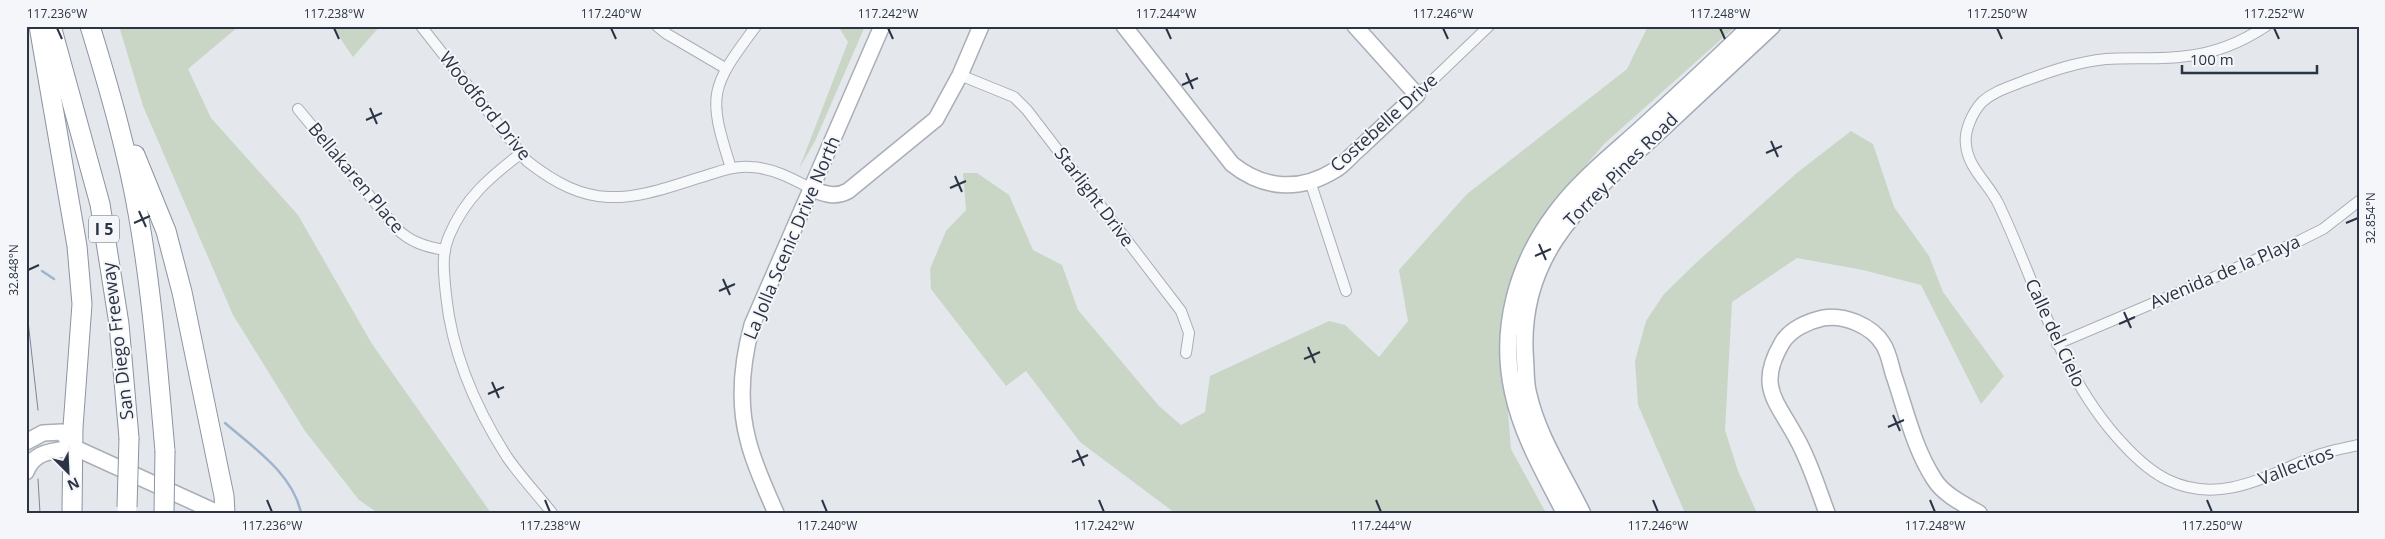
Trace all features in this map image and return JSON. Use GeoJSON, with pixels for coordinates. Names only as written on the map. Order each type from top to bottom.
{"type":"FeatureCollection","features":[{"type":"Feature","properties":{"kind":"highway"},"geometry":{"type":"LineString","coordinates":[[39,26],[77,246],[82,304],[72,427],[72,513]]}},
{"type":"Feature","properties":{"kind":"highway","name":"San Diego Freeway"},"geometry":{"type":"LineString","coordinates":[[51,26],[100,204],[119,324],[129,438],[127,510]]}},
{"type":"Feature","properties":{"kind":"highway","name":"San Diego Freeway"},"geometry":{"type":"LineString","coordinates":[[90,26],[118,120],[138,215],[153,314],[165,451],[164,513]]}},
{"type":"Feature","properties":{"kind":"highway"},"geometry":{"type":"LineString","coordinates":[[118,120],[148,186],[168,240],[182,292],[224,496],[225,513]]}},
{"type":"Feature","properties":{"kind":"main road","name":"Torrey Pines Road"},"geometry":{"type":"LineString","coordinates":[[1565,513],[1524,430],[1512,391],[1508,347],[1511,311],[1520,278],[1543,231],[1577,188],[1751,26]]}},
{"type":"Feature","properties":{"kind":"main road","name":"Torrey Pines Road"},"geometry":{"type":"LineString","coordinates":[[1582,513],[1538,425],[1528,392],[1524,339],[1525,316],[1535,277],[1553,241],[1586,199],[1772,26]]}},
{"type":"Feature","properties":{"kind":"street","name":"Woodford Drive"},"geometry":{"type":"LineString","coordinates":[[421,26],[520,154],[546,176],[572,190],[609,199],[648,194],[731,168],[762,168],[786,175],[812,189]]}},
{"type":"Feature","properties":{"kind":"street"},"geometry":{"type":"LineString","coordinates":[[658,26],[667,34],[725,68]]}},
{"type":"Feature","properties":{"kind":"street"},"geometry":{"type":"LineString","coordinates":[[731,168],[718,127],[715,99],[725,68],[756,26]]}},
{"type":"Feature","properties":{"kind":"street","name":"La Jolla Scenic Drive North"},"geometry":{"type":"LineString","coordinates":[[776,513],[748,440],[742,399],[744,357],[752,325],[882,26]]}},
{"type":"Feature","properties":{"kind":"street"},"geometry":{"type":"LineString","coordinates":[[812,189],[827,194],[840,195],[848,191],[936,120],[960,75],[981,26]]}},
{"type":"Feature","properties":{"kind":"street","name":"Costebelle Drive"},"geometry":{"type":"LineString","coordinates":[[1124,26],[1232,164],[1242,172],[1265,183],[1284,186],[1310,181],[1335,170],[1489,26]]}},
{"type":"Feature","properties":{"kind":"street"},"geometry":{"type":"LineString","coordinates":[[1355,26],[1417,95]]}},
{"type":"Feature","properties":{"kind":"street","name":"Calle del Cielo"},"geometry":{"type":"LineString","coordinates":[[2233,488],[2206,490],[2169,481],[2141,463],[2112,432],[2082,393],[2056,344],[1997,201],[1974,167],[1966,145],[1971,117],[1982,103],[1994,93],[2064,66],[2105,59],[2188,56],[2235,44],[2266,26]]}},
{"type":"Feature","properties":{"kind":"street","name":"Starlight Drive"},"geometry":{"type":"LineString","coordinates":[[960,75],[1014,97],[1027,110],[1181,311],[1189,333],[1186,353]]}},
{"type":"Feature","properties":{"kind":"street","name":"Bellakaren Place"},"geometry":{"type":"LineString","coordinates":[[298,109],[405,237],[426,247],[445,250]]}},
{"type":"Feature","properties":{"kind":"street"},"geometry":{"type":"LineString","coordinates":[[520,154],[484,182],[461,211],[448,237],[443,260],[449,323],[456,353],[479,409],[507,458],[552,513]]}},
{"type":"Feature","properties":{"kind":"street"},"geometry":{"type":"LineString","coordinates":[[1310,181],[1346,291]]}},
{"type":"Feature","properties":{"kind":"street","name":"Avenida de la Playa"},"geometry":{"type":"LineString","coordinates":[[2056,344],[2295,243],[2322,229],[2359,201]]}},
{"type":"Feature","properties":{"kind":"street"},"geometry":{"type":"LineString","coordinates":[[1828,513],[1798,439],[1772,396],[1770,377],[1773,358],[1784,340],[1801,326],[1830,317],[1852,321],[1866,327],[1883,344],[1920,453],[1935,481],[1959,502],[1975,512]]}},
{"type":"Feature","properties":{"kind":"street"},"geometry":{"type":"LineString","coordinates":[[26,442],[43,433],[62,432],[73,447],[218,513]]}},
{"type":"Feature","properties":{"kind":"street","name":"Vallecitos"},"geometry":{"type":"LineString","coordinates":[[2233,488],[2254,482],[2316,456],[2359,445]]}},
{"type":"Feature","properties":{"kind":"street"},"geometry":{"type":"LineString","coordinates":[[26,472],[29,464],[38,454],[73,447]]}},
{"type":"Feature","properties":{"kind":"green space"},"geometry":{"type":"Polygon","coordinates":[[[119,26],[239,26],[188,69],[211,118],[298,215],[372,344],[491,513],[378,513],[359,500],[305,431],[233,315],[143,106],[119,26]]]}},
{"type":"Feature","properties":{"kind":"green space"},"geometry":{"type":"Polygon","coordinates":[[[332,26],[380,26],[353,57],[332,26]]]}},
{"type":"Feature","properties":{"kind":"green space"},"geometry":{"type":"Polygon","coordinates":[[[838,26],[865,26],[815,141],[799,169],[848,42],[838,26]]]}},
{"type":"Feature","properties":{"kind":"green space"},"geometry":{"type":"Polygon","coordinates":[[[1648,26],[1736,26],[1604,144],[1540,219],[1515,269],[1501,330],[1511,449],[1546,513],[1175,513],[1080,442],[1026,371],[1006,386],[931,289],[930,269],[946,231],[966,210],[963,173],[977,173],[1009,195],[1033,250],[1062,265],[1078,310],[1159,406],[1181,425],[1205,412],[1210,376],[1329,321],[1345,325],[1379,357],[1408,321],[1399,270],[1467,194],[1627,69],[1648,26]]]}},
{"type":"Feature","properties":{"kind":"green space"},"geometry":{"type":"Polygon","coordinates":[[[1851,131],[1873,144],[1894,207],[1929,256],[1943,292],[2004,376],[1981,404],[1921,285],[1863,270],[1797,258],[1732,302],[1725,430],[1738,471],[1757,513],[1685,513],[1638,405],[1635,361],[1646,321],[1664,294],[1697,262],[1798,172],[1851,131]]]}},
{"type":"Feature","properties":{"kind":"waterway"},"geometry":{"type":"LineString","coordinates":[[42,271],[54,279]]}},
{"type":"Feature","properties":{"kind":"waterway"},"geometry":{"type":"LineString","coordinates":[[225,423],[260,452],[281,474],[297,499],[301,513]]}},
{"type":"Feature","properties":{"kind":"tram line"},"geometry":{"type":"LineString","coordinates":[[26,303],[38,410]]}},
{"type":"Feature","properties":{"kind":"tram line"},"geometry":{"type":"LineString","coordinates":[[38,479],[40,513]]}}]}
